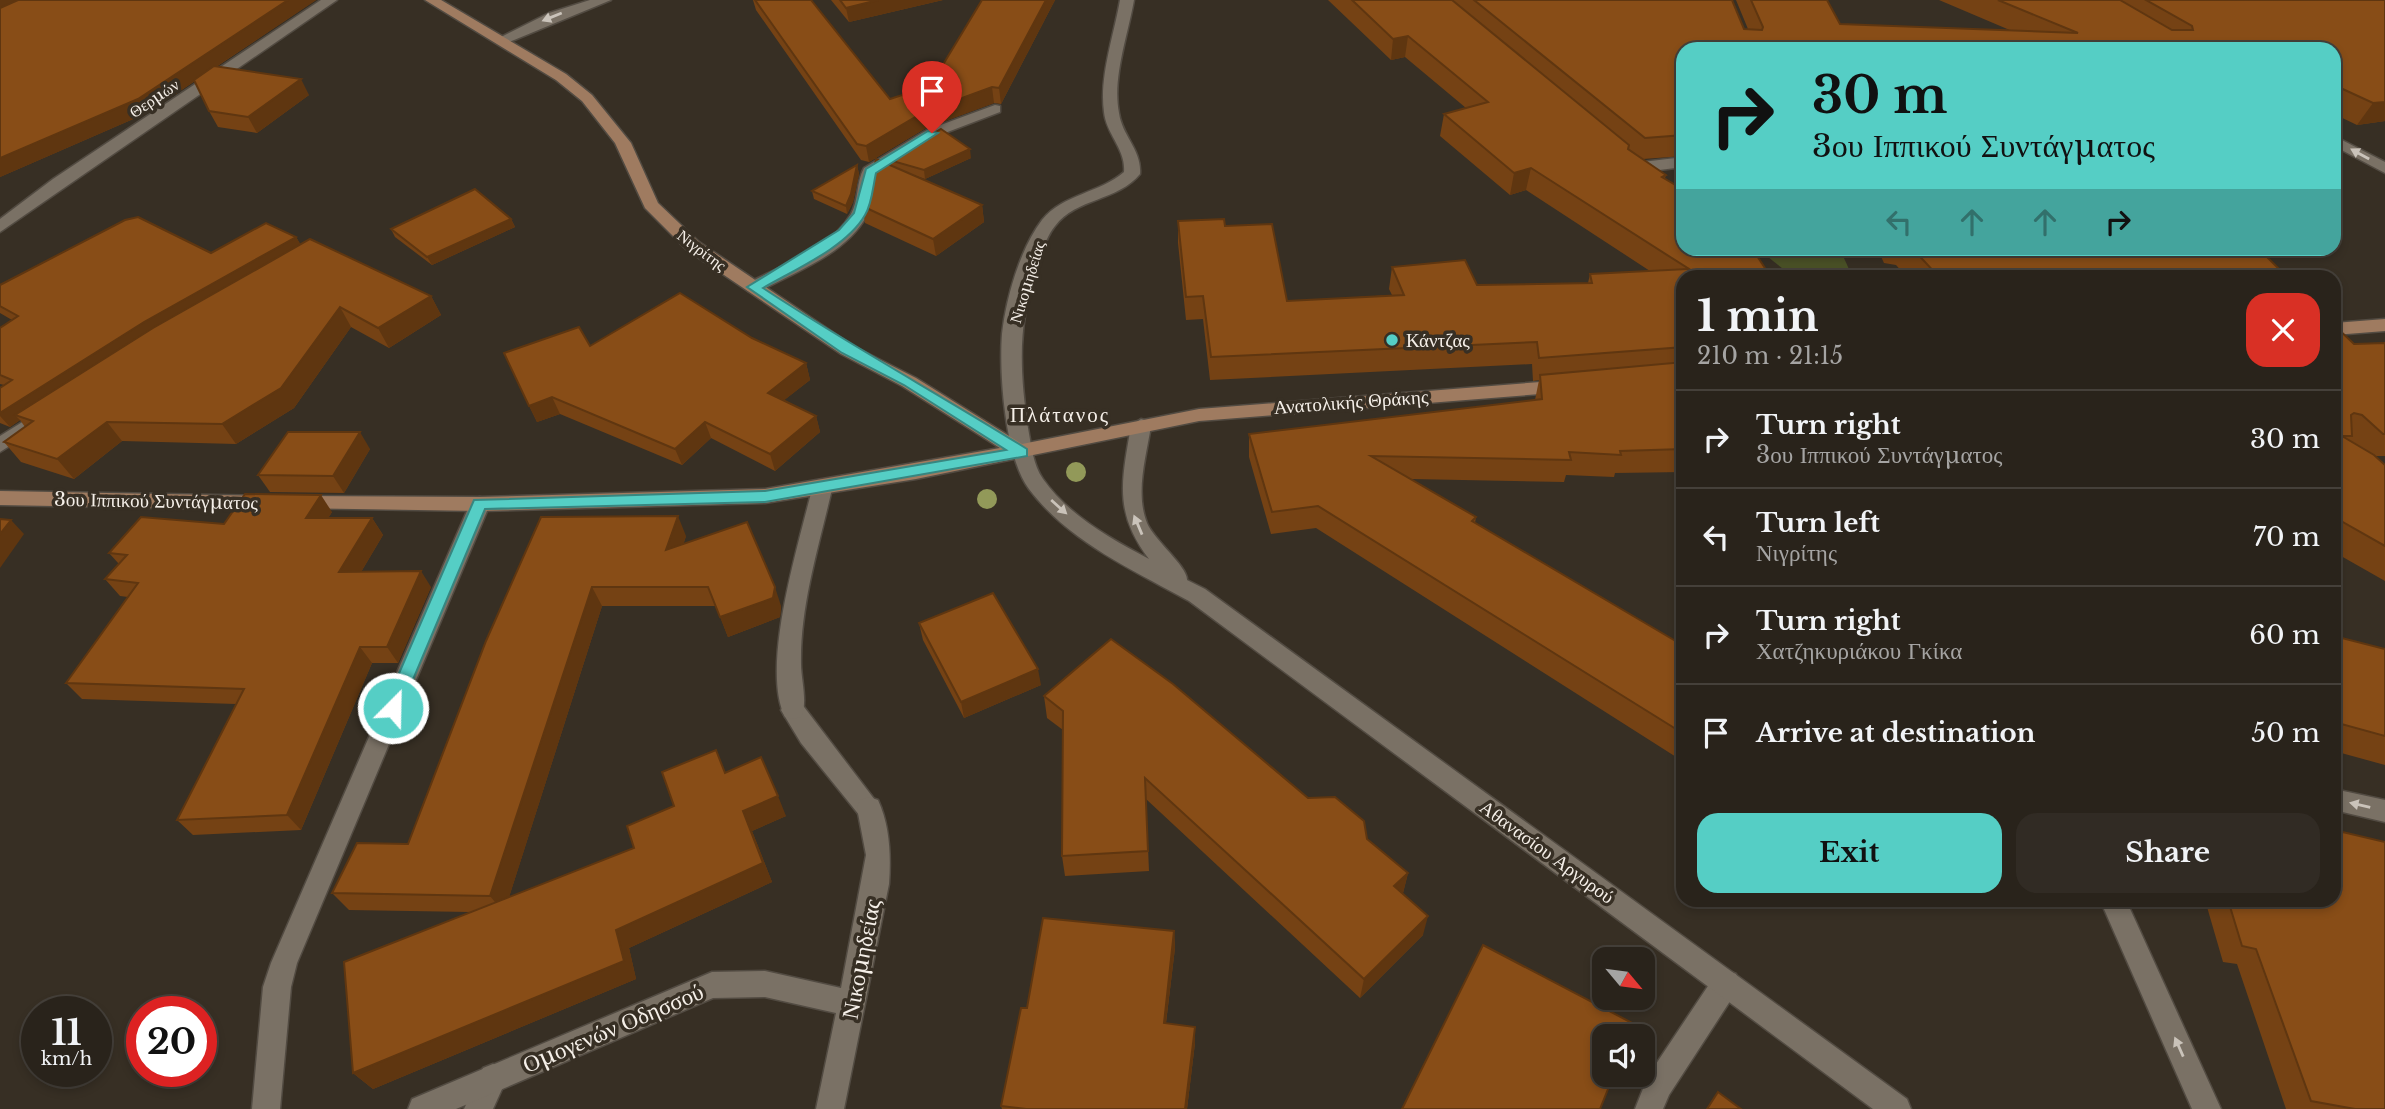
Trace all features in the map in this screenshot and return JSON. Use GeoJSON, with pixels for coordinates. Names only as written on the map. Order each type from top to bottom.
{"type":"FeatureCollection","features":[{"type":"Feature","properties":{"kind":"street","name":"Θερμών"},"geometry":{"type":"LineString","coordinates":[[0,227],[59,182],[330,0]]}},
{"type":"Feature","properties":{"kind":"street","name":"Νιγρίτης"},"geometry":{"type":"LineString","coordinates":[[432,0],[561,77],[602,113],[623,143],[651,205],[685,240],[847,350],[909,382],[1021,452]]}},
{"type":"Feature","properties":{"kind":"street"},"geometry":{"type":"LineString","coordinates":[[502,40],[554,16],[604,0]]}},
{"type":"Feature","properties":{"kind":"street","name":"Νικομηδείας"},"geometry":{"type":"LineString","coordinates":[[1021,452],[1011,335],[1035,248],[1045,227],[1060,211],[1123,181],[1132,171],[1130,152],[1111,113],[1111,94],[1127,0]]}},
{"type":"Feature","properties":{"kind":"street"},"geometry":{"type":"LineString","coordinates":[[754,287],[814,254],[855,221],[862,207],[870,171],[932,133],[995,109]]}},
{"type":"Feature","properties":{"kind":"street"},"geometry":{"type":"LineString","coordinates":[[2341,144],[2385,168]]}},
{"type":"Feature","properties":{"kind":"street"},"geometry":{"type":"LineString","coordinates":[[1654,185],[1629,164],[1676,162]]}},
{"type":"Feature","properties":{"kind":"street"},"geometry":{"type":"LineString","coordinates":[[2341,328],[2385,325]]}},
{"type":"Feature","properties":{"kind":"street","name":"Ανατολικής Θράκης"},"geometry":{"type":"LineString","coordinates":[[1021,452],[1142,426],[1256,408],[1587,385]]}},
{"type":"Feature","properties":{"kind":"street"},"geometry":{"type":"LineString","coordinates":[[0,445],[69,398]]}},
{"type":"Feature","properties":{"kind":"street","name":"Αθανασίου Αργυρού"},"geometry":{"type":"LineString","coordinates":[[1142,426],[1130,485],[1134,520],[1146,543],[1197,595]]}},
{"type":"Feature","properties":{"kind":"street","name":"3ου Ιππικού Συντάγματος"},"geometry":{"type":"LineString","coordinates":[[0,498],[480,504],[699,499],[765,496],[822,489],[1021,452]]}},
{"type":"Feature","properties":{"kind":"street","name":"Αθανασίου Αργυρού"},"geometry":{"type":"LineString","coordinates":[[1021,452],[1036,484],[1057,506],[1107,543],[1197,595],[1898,1109]]}},
{"type":"Feature","properties":{"kind":"street","name":"Νικομηδείας"},"geometry":{"type":"LineString","coordinates":[[822,489],[792,639],[789,672],[793,710],[814,744],[853,783],[869,808],[878,855],[852,1004],[830,1109]]}},
{"type":"Feature","properties":{"kind":"street"},"geometry":{"type":"LineString","coordinates":[[266,1109],[277,987],[284,963],[480,504]]}},
{"type":"Feature","properties":{"kind":"street"},"geometry":{"type":"LineString","coordinates":[[2341,801],[2385,811]]}},
{"type":"Feature","properties":{"kind":"street"},"geometry":{"type":"LineString","coordinates":[[2116,907],[2207,1109]]}},
{"type":"Feature","properties":{"kind":"street"},"geometry":{"type":"LineString","coordinates":[[1649,1109],[1658,1086],[1726,983]]}},
{"type":"Feature","properties":{"kind":"street","name":"Ομογενών Οδησσού"},"geometry":{"type":"LineString","coordinates":[[422,1109],[712,985],[765,984],[852,1004]]}},
{"type":"Feature","properties":{"kind":"street"},"geometry":{"type":"LineString","coordinates":[[478,1109],[493,1078]]}},
{"type":"Feature","properties":{"kind":"green space"},"geometry":{"type":"Polygon","coordinates":[[[1767,256],[1843,256],[1849,270],[1784,270],[1767,256]]]}},
{"type":"Feature","properties":{"kind":"building"},"geometry":{"type":"Polygon","coordinates":[[[18,0],[288,0],[138,99],[0,158],[0,8],[18,0]]]}},
{"type":"Feature","properties":{"kind":"building"},"geometry":{"type":"Polygon","coordinates":[[[755,0],[811,0],[890,99],[902,95],[918,106],[982,0],[1046,0],[999,88],[992,87],[924,112],[866,146],[857,144],[755,0]]]}},
{"type":"Feature","properties":{"kind":"building"},"geometry":{"type":"Polygon","coordinates":[[[840,0],[878,0],[846,8],[840,0]]]}},
{"type":"Feature","properties":{"kind":"building"},"geometry":{"type":"Polygon","coordinates":[[[1352,0],[1452,0],[1629,145],[1628,149],[1666,175],[1662,177],[1676,185],[1676,256],[1757,256],[1766,270],[1676,270],[1676,348],[1539,358],[1537,342],[1211,357],[1203,296],[1186,297],[1178,221],[1224,219],[1225,226],[1272,224],[1287,301],[1404,295],[1392,267],[1465,260],[1477,285],[1592,283],[1590,274],[1689,269],[1531,168],[1514,173],[1444,114],[1488,102],[1408,36],[1393,39],[1352,0]]]}},
{"type":"Feature","properties":{"kind":"building"},"geometry":{"type":"Polygon","coordinates":[[[1474,0],[1732,0],[1744,29],[1762,30],[1751,0],[1827,0],[1840,24],[2078,33],[1998,0],[2120,0],[2172,30],[2193,30],[2192,26],[2146,0],[2385,0],[2385,102],[2373,103],[2341,88],[2341,42],[1676,42],[1676,136],[1645,138],[1474,0]]]}},
{"type":"Feature","properties":{"kind":"building"},"geometry":{"type":"Polygon","coordinates":[[[214,66],[301,79],[248,117],[209,111],[194,80],[214,66]]]}},
{"type":"Feature","properties":{"kind":"building"},"geometry":{"type":"Polygon","coordinates":[[[941,129],[970,149],[924,170],[889,160],[941,129]]]}},
{"type":"Feature","properties":{"kind":"building"},"geometry":{"type":"Polygon","coordinates":[[[876,159],[982,205],[933,239],[862,206],[870,191],[876,159]]]}},
{"type":"Feature","properties":{"kind":"building"},"geometry":{"type":"Polygon","coordinates":[[[857,165],[846,206],[812,191],[857,165]]]}},
{"type":"Feature","properties":{"kind":"building"},"geometry":{"type":"Polygon","coordinates":[[[475,189],[511,219],[427,257],[391,229],[475,189]]]}},
{"type":"Feature","properties":{"kind":"building"},"geometry":{"type":"Polygon","coordinates":[[[138,217],[211,253],[266,223],[296,237],[144,322],[0,413],[0,388],[12,380],[0,375],[0,328],[18,316],[0,306],[0,285],[125,220],[138,217]]]}},
{"type":"Feature","properties":{"kind":"building"},"geometry":{"type":"Polygon","coordinates":[[[310,239],[431,296],[378,328],[340,307],[281,388],[222,424],[107,422],[57,459],[4,442],[33,421],[15,415],[153,328],[310,239]]]}},
{"type":"Feature","properties":{"kind":"building"},"geometry":{"type":"Polygon","coordinates":[[[1919,256],[2266,256],[2280,270],[1932,270],[1919,256]]]}},
{"type":"Feature","properties":{"kind":"building"},"geometry":{"type":"Polygon","coordinates":[[[680,293],[752,338],[806,363],[768,393],[816,416],[770,454],[705,422],[675,449],[552,397],[529,406],[504,353],[579,327],[590,346],[680,293]]]}},
{"type":"Feature","properties":{"kind":"building"},"geometry":{"type":"Polygon","coordinates":[[[2341,332],[2354,344],[2385,343],[2385,434],[2362,415],[2354,413],[2351,415],[2352,436],[2342,436],[2374,455],[2385,465],[2385,546],[2341,521],[2341,332]]]}},
{"type":"Feature","properties":{"kind":"building"},"geometry":{"type":"Polygon","coordinates":[[[1676,363],[1676,449],[1620,451],[1621,455],[1569,452],[1571,460],[1371,456],[1476,517],[1472,521],[1676,641],[1676,729],[1318,506],[1272,512],[1249,434],[1542,399],[1540,375],[1676,363]]]}},
{"type":"Feature","properties":{"kind":"building"},"geometry":{"type":"Polygon","coordinates":[[[288,432],[360,432],[333,476],[258,475],[288,432]]]}},
{"type":"Feature","properties":{"kind":"building"},"geometry":{"type":"Polygon","coordinates":[[[245,494],[321,495],[306,518],[372,518],[339,572],[421,571],[387,647],[360,647],[287,815],[177,820],[244,689],[66,683],[138,583],[105,579],[127,555],[109,553],[141,517],[224,524],[245,494]]]}},
{"type":"Feature","properties":{"kind":"building"},"geometry":{"type":"Polygon","coordinates":[[[678,516],[666,550],[747,522],[775,587],[773,598],[720,617],[708,587],[592,587],[490,896],[332,893],[357,843],[408,844],[486,641],[541,517],[678,516]]]}},
{"type":"Feature","properties":{"kind":"building"},"geometry":{"type":"Polygon","coordinates":[[[0,519],[11,520],[0,534],[0,519]]]}},
{"type":"Feature","properties":{"kind":"building"},"geometry":{"type":"Polygon","coordinates":[[[993,593],[1038,669],[961,702],[919,623],[993,593]]]}},
{"type":"Feature","properties":{"kind":"building"},"geometry":{"type":"Polygon","coordinates":[[[2341,638],[2385,649],[2385,736],[2341,724],[2341,638]]]}},
{"type":"Feature","properties":{"kind":"building"},"geometry":{"type":"Polygon","coordinates":[[[1111,639],[1173,684],[1308,798],[1335,797],[1364,821],[1367,839],[1408,873],[1394,886],[1428,916],[1364,979],[1145,778],[1148,851],[1062,856],[1063,711],[1044,696],[1111,639]]]}},
{"type":"Feature","properties":{"kind":"building"},"geometry":{"type":"Polygon","coordinates":[[[716,750],[725,773],[761,757],[778,796],[743,811],[763,863],[616,930],[624,961],[353,1073],[344,962],[634,848],[627,826],[674,806],[662,772],[716,750]]]}},
{"type":"Feature","properties":{"kind":"building"},"geometry":{"type":"Polygon","coordinates":[[[2341,832],[2385,842],[2385,1109],[2355,1109],[2311,1101],[2256,949],[2242,946],[2230,907],[2341,907],[2341,832]]]}},
{"type":"Feature","properties":{"kind":"building"},"geometry":{"type":"Polygon","coordinates":[[[1043,918],[1174,931],[1164,1023],[1195,1027],[1185,1109],[1026,1109],[1001,1106],[1021,1008],[1027,1008],[1043,918]]]}},
{"type":"Feature","properties":{"kind":"building"},"geometry":{"type":"Polygon","coordinates":[[[1483,945],[1592,1002],[1592,1010],[1607,1010],[1634,1024],[1592,1024],[1592,1087],[1609,1087],[1600,1109],[1402,1109],[1483,945]]]}},
{"type":"Feature","properties":{"kind":"building"},"geometry":{"type":"Polygon","coordinates":[[[1718,1092],[1741,1109],[1707,1109],[1718,1092]]]}},
{"type":"Feature","properties":{"kind":"place","name":"Κάντζας"},"geometry":{"type":"Point","coordinates":[1392,340]}},
{"type":"Feature","properties":{"kind":"district","name":"Πλάτανος"},"geometry":{"type":"Point","coordinates":[1060,415]}},
{"type":"Feature","properties":{"kind":"route"},"geometry":{"type":"LineString","coordinates":[[393,708],[480,504],[765,496],[822,489],[1021,452],[909,382],[847,350],[754,287],[814,254],[843,232],[860,214],[870,171],[932,133]]}}]}
